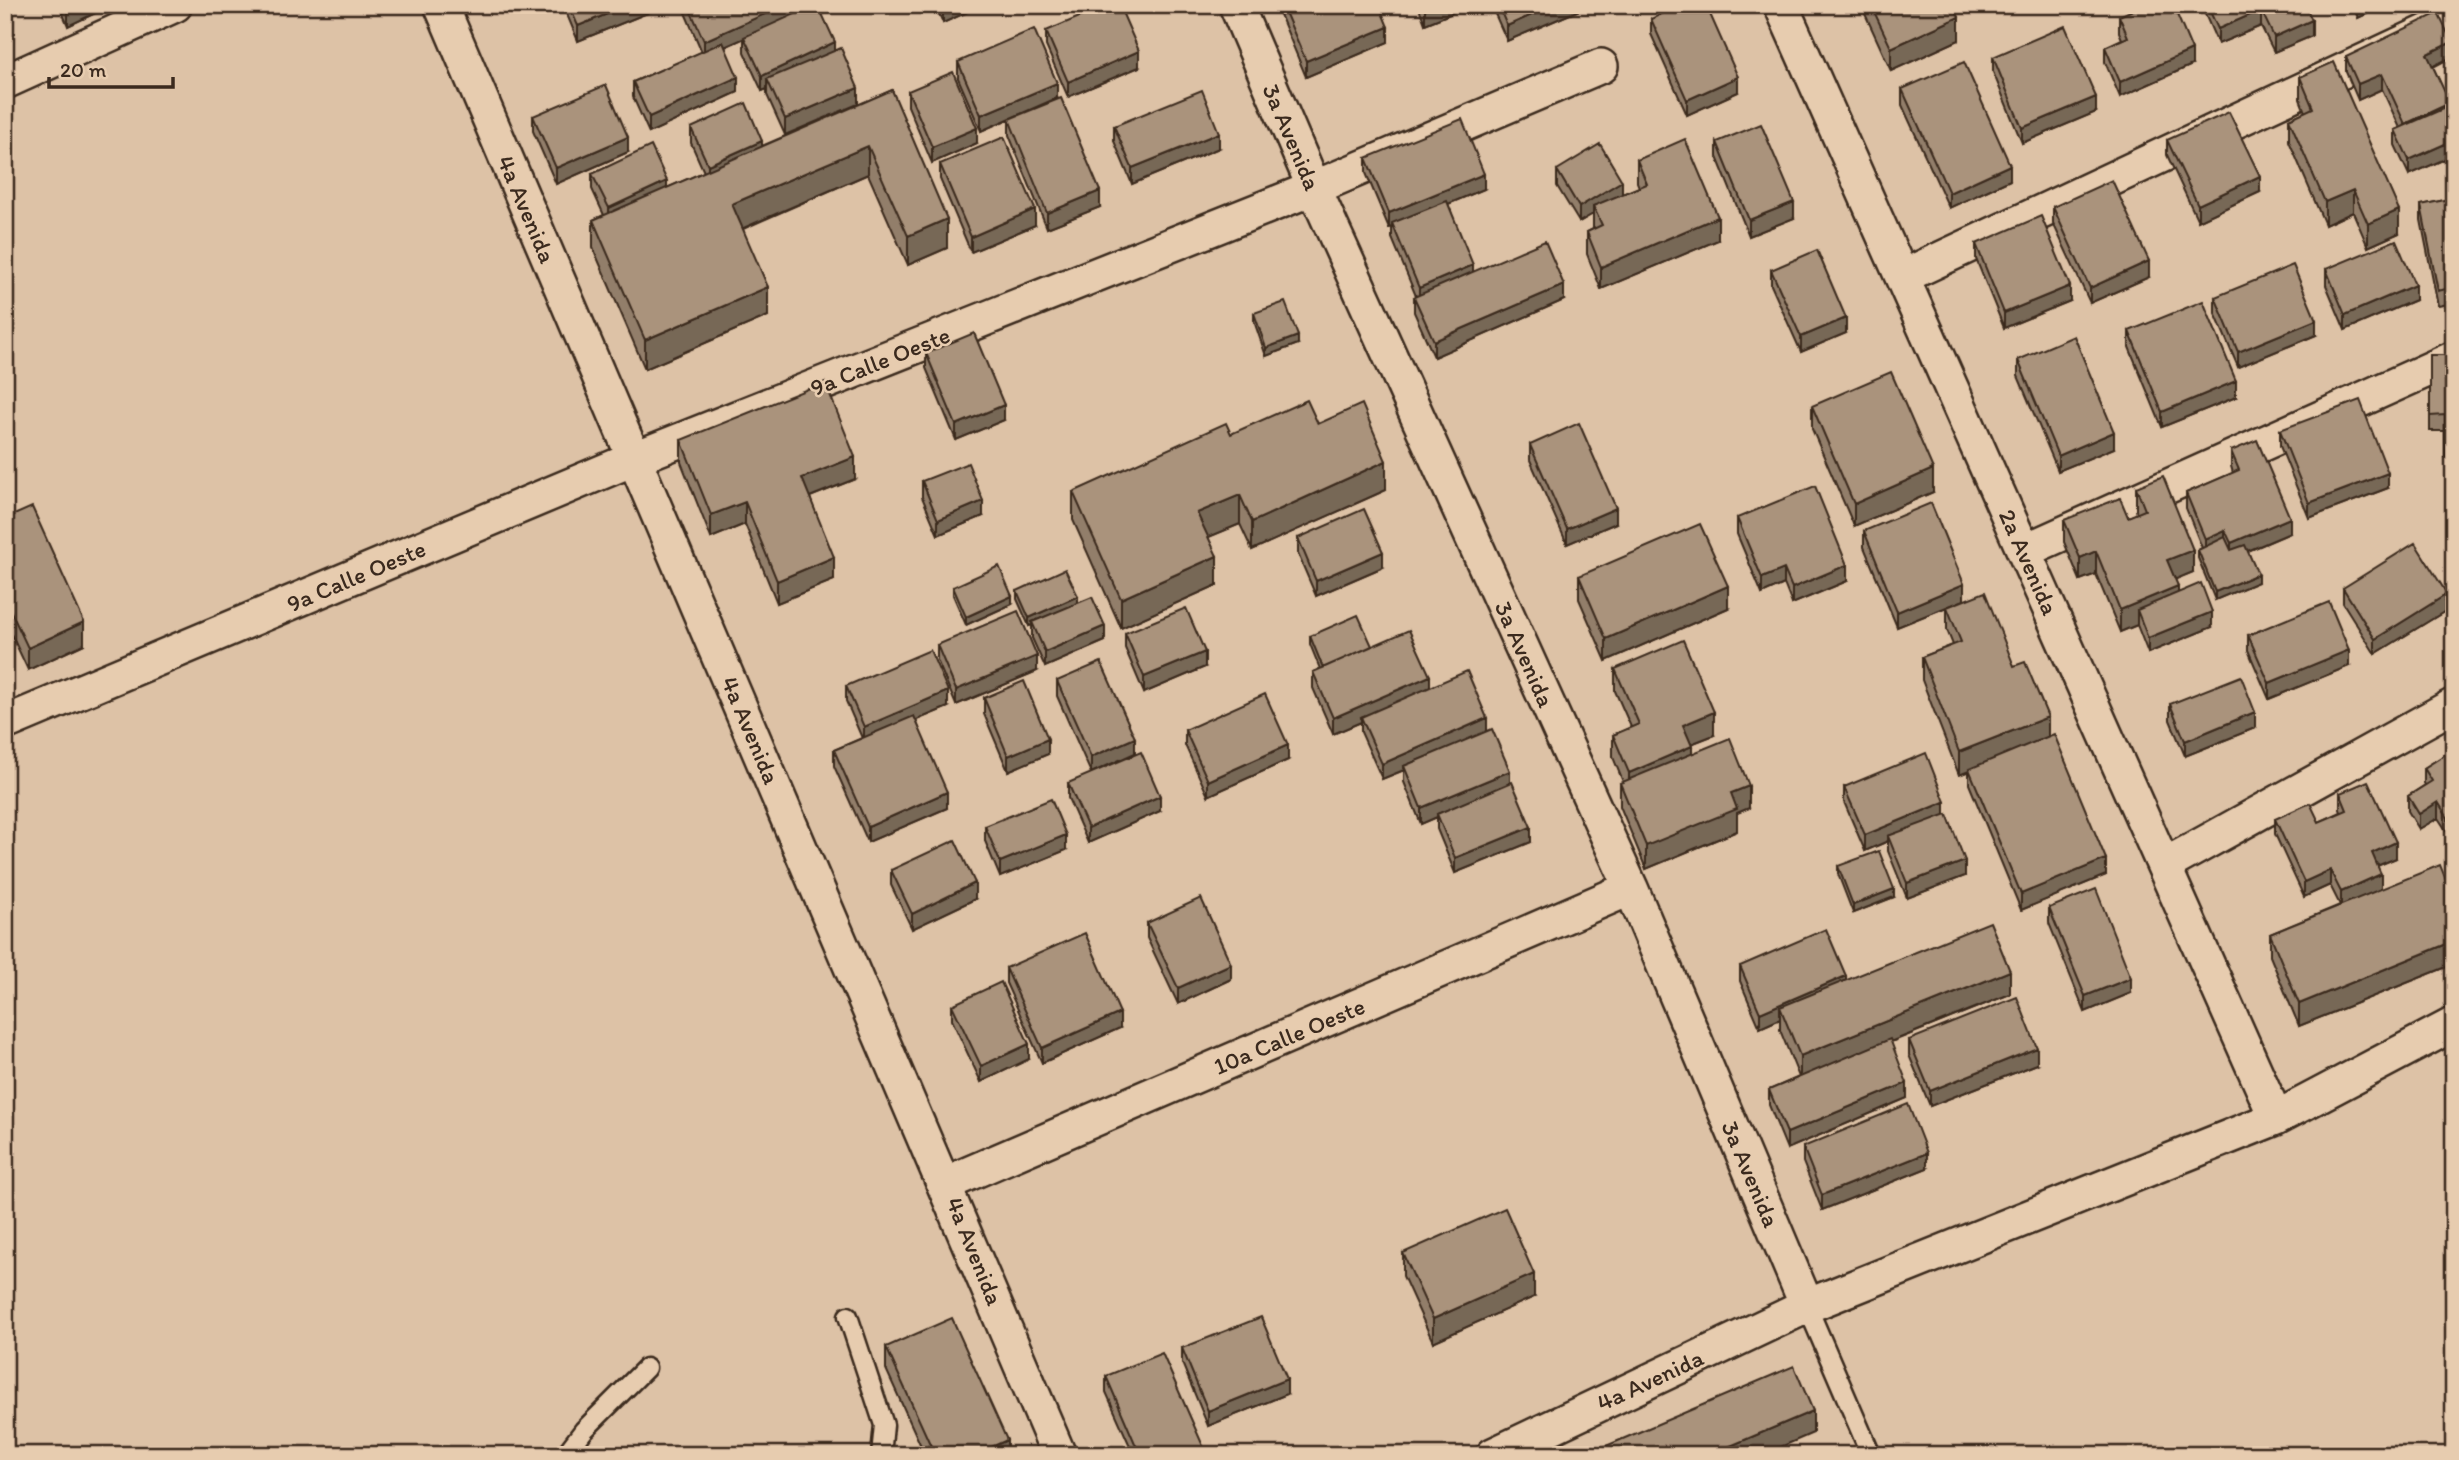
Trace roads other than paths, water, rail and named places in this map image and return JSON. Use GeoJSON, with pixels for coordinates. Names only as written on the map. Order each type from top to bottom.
{"type":"FeatureCollection","features":[{"type":"Feature","properties":{"kind":"street"},"geometry":{"type":"LineString","coordinates":[[5,82],[175,5]]}},
{"type":"Feature","properties":{"kind":"street","name":"4a Avenida"},"geometry":{"type":"LineString","coordinates":[[441,5],[633,459],[947,1183],[1059,1455]]}},
{"type":"Feature","properties":{"kind":"street","name":"3a Avenida"},"geometry":{"type":"LineString","coordinates":[[1236,5],[1314,188],[1631,888],[1807,1306]]}},
{"type":"Feature","properties":{"kind":"street","name":"2a Avenida"},"geometry":{"type":"LineString","coordinates":[[1781,5],[1904,276],[2276,1118]]}},
{"type":"Feature","properties":{"kind":"street"},"geometry":{"type":"LineString","coordinates":[[1904,276],[2454,19]]}},
{"type":"Feature","properties":{"kind":"street","name":"9a Calle Oeste"},"geometry":{"type":"LineString","coordinates":[[5,723],[633,459],[1314,188],[1601,66]]}},
{"type":"Feature","properties":{"kind":"street"},"geometry":{"type":"LineString","coordinates":[[2024,551],[2454,358]]}},
{"type":"Feature","properties":{"kind":"street"},"geometry":{"type":"LineString","coordinates":[[2165,865],[2454,705]]}},
{"type":"Feature","properties":{"kind":"street","name":"10a Calle Oeste"},"geometry":{"type":"LineString","coordinates":[[947,1183],[1631,888]]}},
{"type":"Feature","properties":{"kind":"street","name":"4a Avenida"},"geometry":{"type":"LineString","coordinates":[[1493,1455],[1807,1306],[2276,1118],[2454,1024]]}},
{"type":"Feature","properties":{"kind":"lane"},"geometry":{"type":"LineString","coordinates":[[1807,1306],[1871,1455]]}},
{"type":"Feature","properties":{"kind":"lane"},"geometry":{"type":"LineString","coordinates":[[848,1316],[884,1425],[881,1455]]}},
{"type":"Feature","properties":{"kind":"lane"},"geometry":{"type":"LineString","coordinates":[[565,1455],[584,1430],[646,1368]]}}]}
